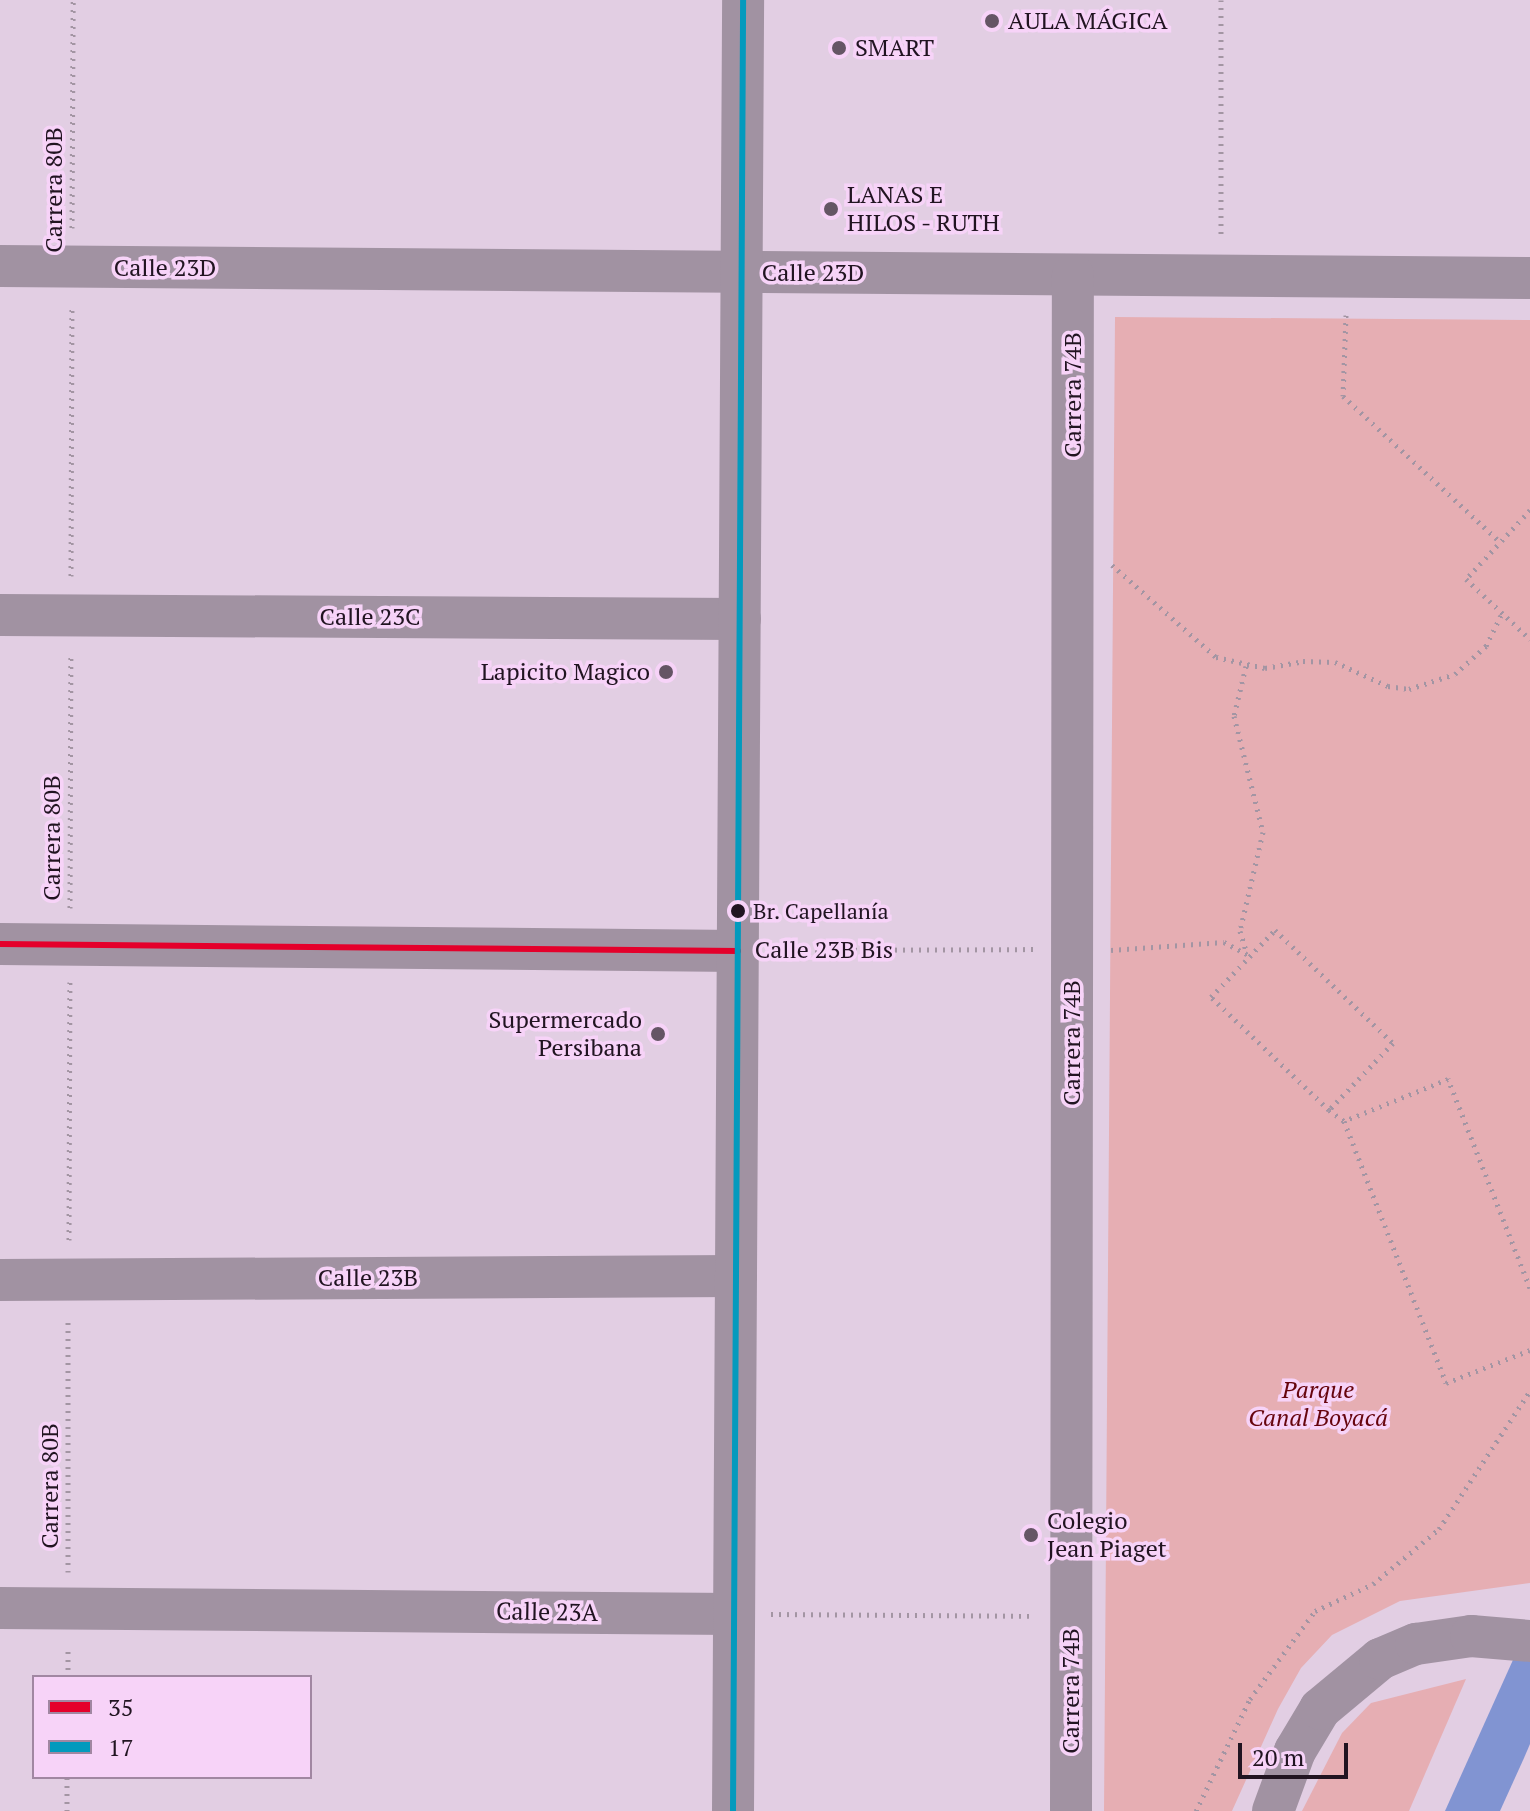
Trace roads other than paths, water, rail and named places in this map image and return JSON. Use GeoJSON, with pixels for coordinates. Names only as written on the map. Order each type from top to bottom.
{"type":"FeatureCollection","features":[{"type":"Feature","properties":{"kind":"street"},"geometry":{"type":"LineString","coordinates":[[733,1811],[743,0]]}},
{"type":"Feature","properties":{"kind":"street","name":"Calle 23D"},"geometry":{"type":"LineString","coordinates":[[0,266],[1530,278]]}},
{"type":"Feature","properties":{"kind":"street","name":"Carrera 74B"},"geometry":{"type":"LineString","coordinates":[[1071,1811],[1073,275]]}},
{"type":"Feature","properties":{"kind":"street","name":"Calle 23C"},"geometry":{"type":"LineString","coordinates":[[0,615],[740,619]]}},
{"type":"Feature","properties":{"kind":"street","name":"Calle 23B Bis"},"geometry":{"type":"LineString","coordinates":[[0,944],[738,951]]}},
{"type":"Feature","properties":{"kind":"street","name":"Calle 23B"},"geometry":{"type":"LineString","coordinates":[[0,1280],[736,1276]]}},
{"type":"Feature","properties":{"kind":"street","name":"Calle 23A"},"geometry":{"type":"LineString","coordinates":[[0,1608],[734,1614]]}},
{"type":"Feature","properties":{"kind":"street"},"geometry":{"type":"LineString","coordinates":[[1273,1811],[1301,1741],[1320,1709],[1354,1678],[1416,1644],[1471,1636],[1530,1641]]}},
{"type":"Feature","properties":{"kind":"water"},"geometry":{"type":"Polygon","coordinates":[[[1530,1622],[1530,1744],[1524,1758],[1500,1811],[1445,1811],[1530,1622]]]}},
{"type":"Feature","properties":{"kind":"place","name":"AULA MÁGICA"},"geometry":{"type":"Point","coordinates":[992,21]}},
{"type":"Feature","properties":{"kind":"place","name":"SMART"},"geometry":{"type":"Point","coordinates":[839,48]}},
{"type":"Feature","properties":{"kind":"place","name":"LANAS E HILOS - RUTH"},"geometry":{"type":"Point","coordinates":[831,209]}},
{"type":"Feature","properties":{"kind":"place","name":"Lapicito Magico"},"geometry":{"type":"Point","coordinates":[666,672]}},
{"type":"Feature","properties":{"kind":"place","name":"Br. Capellanía"},"geometry":{"type":"Point","coordinates":[738,911]}},
{"type":"Feature","properties":{"kind":"place","name":"Supermercado Persibana"},"geometry":{"type":"Point","coordinates":[658,1034]}},
{"type":"Feature","properties":{"kind":"place","name":"Colegio Jean Piaget"},"geometry":{"type":"Point","coordinates":[1031,1535]}},
{"type":"Feature","properties":{"kind":"park label","name":"Parque Canal Boyacá"},"geometry":{"type":"Point","coordinates":[1318,1404]}}]}
